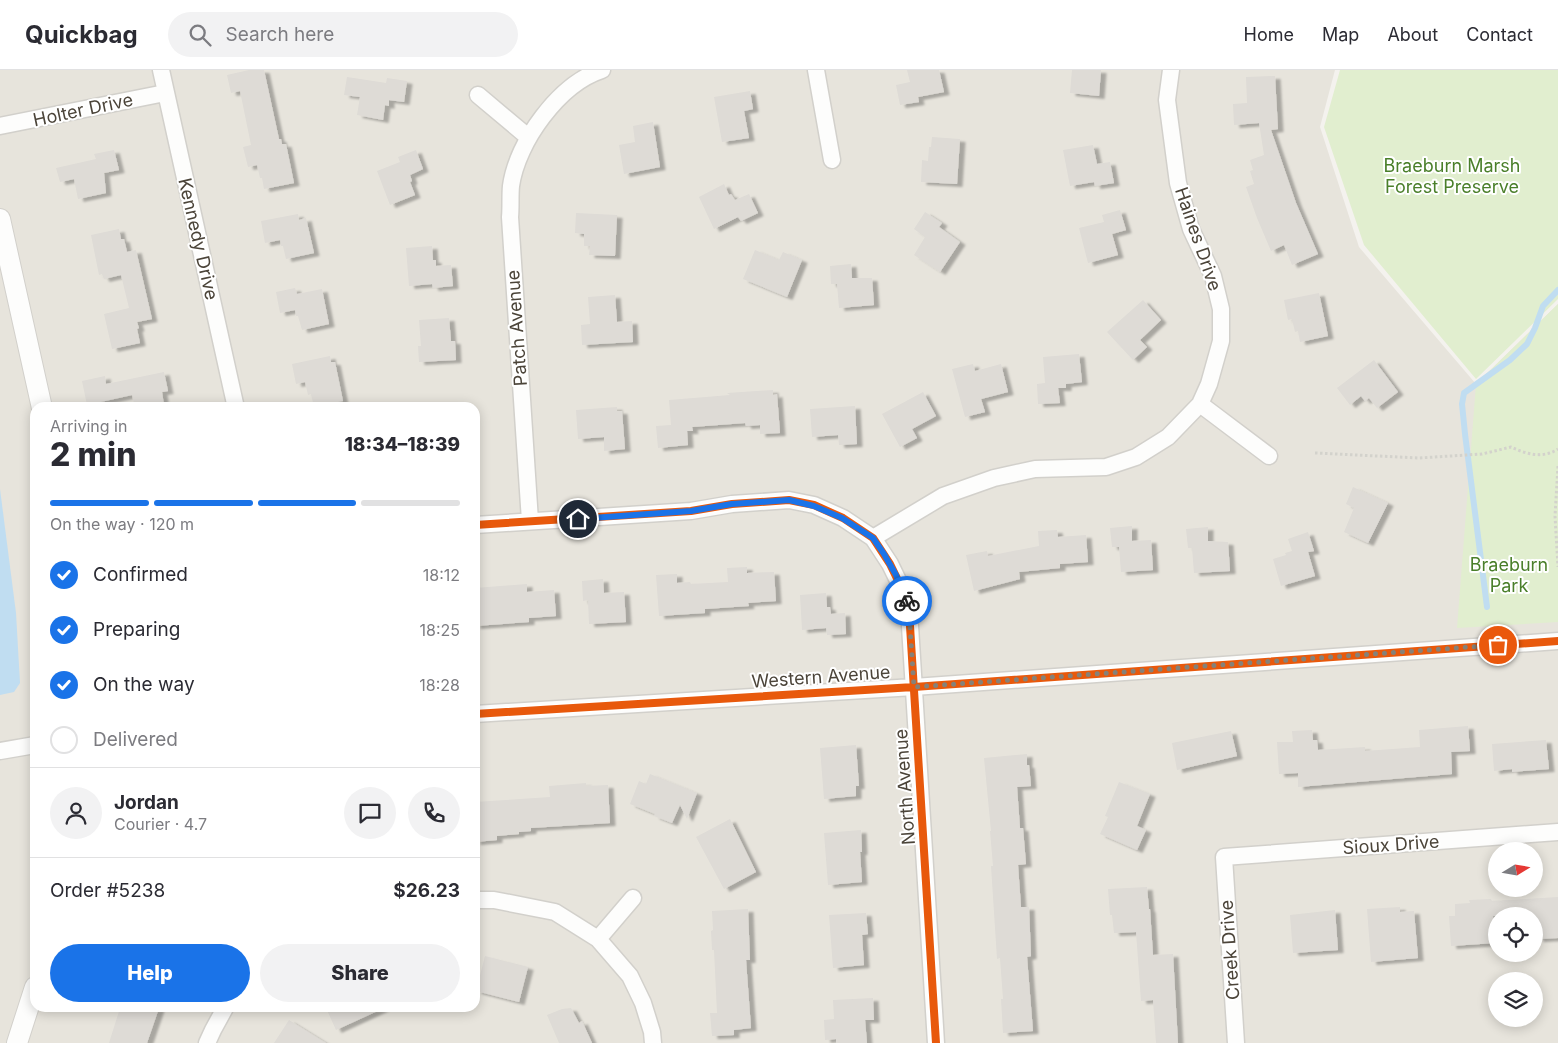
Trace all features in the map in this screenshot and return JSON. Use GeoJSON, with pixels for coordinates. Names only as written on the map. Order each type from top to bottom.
{"type":"FeatureCollection","features":[{"type":"Feature","properties":{"kind":"street","name":"Kennedy Drive"},"geometry":{"type":"LineString","coordinates":[[160,70],[235,402]]}},
{"type":"Feature","properties":{"kind":"street","name":"Patch Avenue"},"geometry":{"type":"LineString","coordinates":[[530,522],[510,217],[511,186],[528,137],[548,109],[571,88],[595,72],[602,70]]}},
{"type":"Feature","properties":{"kind":"street"},"geometry":{"type":"LineString","coordinates":[[816,70],[832,160]]}},
{"type":"Feature","properties":{"kind":"street","name":"Haines Drive"},"geometry":{"type":"LineString","coordinates":[[1171,70],[1167,100],[1178,183],[1190,228],[1213,276],[1221,309],[1221,341],[1209,384],[1200,404]]}},
{"type":"Feature","properties":{"kind":"street","name":"Holter Drive"},"geometry":{"type":"LineString","coordinates":[[0,126],[165,92]]}},
{"type":"Feature","properties":{"kind":"street"},"geometry":{"type":"LineString","coordinates":[[478,95],[528,137]]}},
{"type":"Feature","properties":{"kind":"street"},"geometry":{"type":"LineString","coordinates":[[0,219],[41,402]]}},
{"type":"Feature","properties":{"kind":"street"},"geometry":{"type":"LineString","coordinates":[[480,525],[691,511],[732,504],[789,500],[814,506],[836,515],[873,538],[943,496],[994,478],[1034,469],[1106,467],[1136,457],[1168,437],[1200,404],[1269,456]]}},
{"type":"Feature","properties":{"kind":"street","name":"North Avenue"},"geometry":{"type":"LineString","coordinates":[[873,538],[884,554],[907,599],[936,1043]]}},
{"type":"Feature","properties":{"kind":"street","name":"Western Avenue"},"geometry":{"type":"LineString","coordinates":[[480,714],[914,687],[1558,641]]}},
{"type":"Feature","properties":{"kind":"street"},"geometry":{"type":"LineString","coordinates":[[0,751],[30,746]]}},
{"type":"Feature","properties":{"kind":"street","name":"Sioux Drive"},"geometry":{"type":"LineString","coordinates":[[1224,857],[1558,832]]}},
{"type":"Feature","properties":{"kind":"street","name":"Creek Drive"},"geometry":{"type":"LineString","coordinates":[[1224,857],[1236,1043]]}},
{"type":"Feature","properties":{"kind":"street"},"geometry":{"type":"LineString","coordinates":[[599,941],[634,898]]}},
{"type":"Feature","properties":{"kind":"street"},"geometry":{"type":"LineString","coordinates":[[480,900],[494,900],[555,912],[599,941],[630,976],[643,1002],[652,1032],[653,1043]]}},
{"type":"Feature","properties":{"kind":"street"},"geometry":{"type":"LineString","coordinates":[[17,1043],[30,1003]]}},
{"type":"Feature","properties":{"kind":"street"},"geometry":{"type":"LineString","coordinates":[[207,1043],[223,1012]]}},
{"type":"Feature","properties":{"kind":"path"},"geometry":{"type":"LineString","coordinates":[[1315,453],[1419,458],[1482,454],[1511,446],[1520,451],[1540,455],[1552,453],[1558,449]]}},
{"type":"Feature","properties":{"kind":"path"},"geometry":{"type":"LineString","coordinates":[[1558,466],[1555,516],[1558,567]]}},
{"type":"Feature","properties":{"kind":"shaded area"},"geometry":{"type":"Polygon","coordinates":[[[0,70],[1335,70],[1320,127],[1359,247],[1476,384],[1558,304],[1558,1043],[0,1043],[0,70]]]}},
{"type":"Feature","properties":{"kind":"green space","name":"Braeburn Marsh Forest Preserve"},"geometry":{"type":"Polygon","coordinates":[[[1340,70],[1558,70],[1558,299],[1476,379],[1364,245],[1324,127],[1340,70]]]}},
{"type":"Feature","properties":{"kind":"green space","name":"Braeburn Park"},"geometry":{"type":"Polygon","coordinates":[[[1558,304],[1558,622],[1457,628],[1476,384],[1558,304]]]}},
{"type":"Feature","properties":{"kind":"water"},"geometry":{"type":"Polygon","coordinates":[[[0,489],[16,613],[20,683],[14,692],[0,695],[0,489]]]}},
{"type":"Feature","properties":{"kind":"building"},"geometry":{"type":"Polygon","coordinates":[[[249,70],[264,70],[279,139],[281,139],[282,144],[286,144],[294,183],[264,189],[257,165],[248,167],[243,147],[251,145],[240,91],[231,93],[227,75],[249,70]]]}},
{"type":"Feature","properties":{"kind":"building"},"geometry":{"type":"Polygon","coordinates":[[[907,70],[939,70],[944,92],[918,97],[919,102],[900,105],[896,85],[910,82],[907,70]]]}},
{"type":"Feature","properties":{"kind":"building"},"geometry":{"type":"Polygon","coordinates":[[[1072,70],[1101,70],[1099,96],[1070,93],[1072,70]]]}},
{"type":"Feature","properties":{"kind":"building"},"geometry":{"type":"Polygon","coordinates":[[[1275,76],[1278,129],[1271,130],[1296,203],[1318,254],[1292,265],[1284,245],[1271,251],[1246,187],[1254,184],[1250,171],[1253,170],[1250,160],[1264,155],[1259,123],[1234,125],[1233,104],[1247,103],[1246,77],[1275,76]]]}},
{"type":"Feature","properties":{"kind":"building"},"geometry":{"type":"Polygon","coordinates":[[[347,77],[386,83],[387,78],[407,81],[404,102],[389,100],[389,106],[385,105],[383,120],[357,115],[360,97],[344,95],[347,77]]]}},
{"type":"Feature","properties":{"kind":"building"},"geometry":{"type":"Polygon","coordinates":[[[750,91],[753,109],[744,111],[749,138],[722,142],[714,97],[750,91]]]}},
{"type":"Feature","properties":{"kind":"building"},"geometry":{"type":"Polygon","coordinates":[[[653,122],[660,167],[624,174],[619,145],[635,142],[633,126],[653,122]]]}},
{"type":"Feature","properties":{"kind":"building"},"geometry":{"type":"Polygon","coordinates":[[[932,137],[960,139],[957,184],[921,182],[922,160],[928,161],[932,137]]]}},
{"type":"Feature","properties":{"kind":"building"},"geometry":{"type":"Polygon","coordinates":[[[1093,145],[1097,164],[1110,162],[1114,183],[1095,186],[1094,182],[1070,186],[1063,150],[1093,145]]]}},
{"type":"Feature","properties":{"kind":"building"},"geometry":{"type":"Polygon","coordinates":[[[114,150],[119,170],[104,173],[106,193],[78,199],[74,179],[60,182],[56,168],[96,159],[94,154],[114,150]]]}},
{"type":"Feature","properties":{"kind":"building"},"geometry":{"type":"Polygon","coordinates":[[[416,150],[423,169],[410,175],[412,181],[410,182],[415,195],[390,205],[377,171],[400,162],[398,157],[416,150]]]}},
{"type":"Feature","properties":{"kind":"building"},"geometry":{"type":"Polygon","coordinates":[[[724,184],[729,195],[731,194],[735,200],[749,194],[758,213],[741,221],[738,217],[714,229],[699,197],[724,184]]]}},
{"type":"Feature","properties":{"kind":"building"},"geometry":{"type":"Polygon","coordinates":[[[1120,210],[1126,230],[1112,234],[1118,255],[1088,263],[1079,228],[1104,222],[1102,215],[1120,210]]]}},
{"type":"Feature","properties":{"kind":"building"},"geometry":{"type":"Polygon","coordinates":[[[925,212],[942,223],[939,227],[960,242],[940,272],[914,255],[925,237],[914,229],[925,212]]]}},
{"type":"Feature","properties":{"kind":"building"},"geometry":{"type":"Polygon","coordinates":[[[576,213],[617,215],[615,256],[589,255],[590,246],[584,246],[584,234],[575,233],[576,213]]]}},
{"type":"Feature","properties":{"kind":"building"},"geometry":{"type":"Polygon","coordinates":[[[298,214],[299,220],[306,218],[314,253],[286,259],[280,240],[265,243],[261,221],[298,214]]]}},
{"type":"Feature","properties":{"kind":"building"},"geometry":{"type":"Polygon","coordinates":[[[119,229],[127,252],[136,250],[152,319],[137,322],[140,343],[112,349],[104,314],[129,308],[121,275],[104,279],[102,274],[99,275],[91,235],[119,229]]]}},
{"type":"Feature","properties":{"kind":"building"},"geometry":{"type":"Polygon","coordinates":[[[432,246],[433,260],[436,260],[436,266],[451,265],[453,286],[433,288],[432,284],[409,286],[406,248],[432,246]]]}},
{"type":"Feature","properties":{"kind":"building"},"geometry":{"type":"Polygon","coordinates":[[[755,250],[779,260],[783,252],[802,260],[787,297],[743,279],[755,250]]]}},
{"type":"Feature","properties":{"kind":"building"},"geometry":{"type":"Polygon","coordinates":[[[851,264],[852,278],[872,278],[874,305],[839,308],[837,284],[831,284],[830,266],[851,264]]]}},
{"type":"Feature","properties":{"kind":"building"},"geometry":{"type":"Polygon","coordinates":[[[295,288],[297,294],[322,289],[329,324],[302,330],[295,310],[280,313],[276,292],[295,288]]]}},
{"type":"Feature","properties":{"kind":"building"},"geometry":{"type":"Polygon","coordinates":[[[1319,293],[1328,336],[1300,342],[1298,331],[1295,332],[1292,319],[1288,320],[1284,300],[1319,293]]]}},
{"type":"Feature","properties":{"kind":"building"},"geometry":{"type":"Polygon","coordinates":[[[615,295],[617,322],[632,321],[633,342],[582,345],[581,325],[590,324],[588,297],[615,295]]]}},
{"type":"Feature","properties":{"kind":"building"},"geometry":{"type":"Polygon","coordinates":[[[1143,300],[1161,320],[1140,340],[1147,347],[1133,360],[1107,332],[1143,300]]]}},
{"type":"Feature","properties":{"kind":"building"},"geometry":{"type":"Polygon","coordinates":[[[449,318],[451,341],[455,341],[456,360],[419,362],[418,346],[421,346],[419,320],[449,318]]]}},
{"type":"Feature","properties":{"kind":"building"},"geometry":{"type":"Polygon","coordinates":[[[1079,354],[1082,382],[1066,384],[1066,388],[1058,388],[1060,403],[1038,404],[1037,384],[1045,383],[1043,357],[1079,354]]]}},
{"type":"Feature","properties":{"kind":"building"},"geometry":{"type":"Polygon","coordinates":[[[330,356],[331,362],[335,362],[343,401],[313,402],[311,394],[308,395],[305,382],[296,384],[292,364],[330,356]]]}},
{"type":"Feature","properties":{"kind":"building"},"geometry":{"type":"Polygon","coordinates":[[[1374,360],[1398,392],[1377,408],[1369,398],[1365,401],[1361,396],[1350,405],[1337,388],[1374,360]]]}},
{"type":"Feature","properties":{"kind":"building"},"geometry":{"type":"Polygon","coordinates":[[[973,364],[975,371],[1001,364],[1008,392],[981,399],[985,412],[965,417],[952,369],[973,364]]]}},
{"type":"Feature","properties":{"kind":"building"},"geometry":{"type":"Polygon","coordinates":[[[164,372],[168,391],[162,392],[164,402],[134,402],[132,395],[100,402],[86,402],[82,381],[105,376],[106,384],[164,372]]]}},
{"type":"Feature","properties":{"kind":"building"},"geometry":{"type":"Polygon","coordinates":[[[773,390],[773,395],[777,394],[780,433],[760,434],[760,425],[746,426],[745,423],[692,427],[693,431],[687,431],[688,445],[658,448],[656,426],[671,425],[669,400],[773,390]]]}},
{"type":"Feature","properties":{"kind":"building"},"geometry":{"type":"Polygon","coordinates":[[[923,392],[936,416],[912,429],[917,438],[900,447],[882,414],[923,392]]]}},
{"type":"Feature","properties":{"kind":"building"},"geometry":{"type":"Polygon","coordinates":[[[855,406],[857,444],[839,445],[838,435],[812,437],[810,409],[855,406]]]}},
{"type":"Feature","properties":{"kind":"building"},"geometry":{"type":"Polygon","coordinates":[[[617,407],[617,411],[622,411],[625,449],[604,451],[604,437],[578,439],[576,410],[617,407]]]}},
{"type":"Feature","properties":{"kind":"building"},"geometry":{"type":"Polygon","coordinates":[[[1353,487],[1388,503],[1368,543],[1344,532],[1354,508],[1346,504],[1353,487]]]}},
{"type":"Feature","properties":{"kind":"building"},"geometry":{"type":"Polygon","coordinates":[[[1132,526],[1132,541],[1151,540],[1153,570],[1121,572],[1119,547],[1112,547],[1110,528],[1132,526]]]}},
{"type":"Feature","properties":{"kind":"building"},"geometry":{"type":"Polygon","coordinates":[[[1208,527],[1208,541],[1228,542],[1230,571],[1194,573],[1192,548],[1188,548],[1186,529],[1208,527]]]}},
{"type":"Feature","properties":{"kind":"building"},"geometry":{"type":"Polygon","coordinates":[[[1057,530],[1058,537],[1086,535],[1088,562],[1060,564],[1060,568],[1019,572],[1020,579],[974,591],[966,555],[987,551],[988,556],[1039,546],[1038,531],[1057,530]]]}},
{"type":"Feature","properties":{"kind":"building"},"geometry":{"type":"Polygon","coordinates":[[[1308,532],[1314,551],[1308,552],[1315,576],[1281,586],[1273,559],[1292,551],[1288,539],[1308,532]]]}},
{"type":"Feature","properties":{"kind":"building"},"geometry":{"type":"Polygon","coordinates":[[[747,567],[747,573],[774,572],[776,601],[748,603],[749,606],[705,609],[705,613],[659,616],[656,575],[677,574],[677,583],[728,582],[727,568],[747,567]]]}},
{"type":"Feature","properties":{"kind":"building"},"geometry":{"type":"Polygon","coordinates":[[[603,579],[604,593],[624,592],[626,622],[589,624],[588,600],[583,601],[582,581],[603,579]]]}},
{"type":"Feature","properties":{"kind":"building"},"geometry":{"type":"Polygon","coordinates":[[[527,584],[527,592],[554,590],[556,616],[529,618],[529,622],[480,626],[480,588],[527,584]]]}},
{"type":"Feature","properties":{"kind":"building"},"geometry":{"type":"Polygon","coordinates":[[[826,593],[827,607],[830,607],[831,614],[845,613],[846,634],[827,635],[826,628],[802,630],[800,595],[826,593]]]}},
{"type":"Feature","properties":{"kind":"building"},"geometry":{"type":"Polygon","coordinates":[[[1468,726],[1470,751],[1451,752],[1452,774],[1298,787],[1298,773],[1279,774],[1277,742],[1293,742],[1292,731],[1312,730],[1313,740],[1317,740],[1318,750],[1365,747],[1365,751],[1420,747],[1419,730],[1468,726]]]}},
{"type":"Feature","properties":{"kind":"building"},"geometry":{"type":"Polygon","coordinates":[[[1231,731],[1237,756],[1177,770],[1172,743],[1231,731]]]}},
{"type":"Feature","properties":{"kind":"building"},"geometry":{"type":"Polygon","coordinates":[[[1546,740],[1549,769],[1512,772],[1512,769],[1494,771],[1492,744],[1546,740]]]}},
{"type":"Feature","properties":{"kind":"building"},"geometry":{"type":"Polygon","coordinates":[[[856,745],[859,786],[856,786],[856,796],[824,799],[820,748],[856,745]]]}},
{"type":"Feature","properties":{"kind":"building"},"geometry":{"type":"Polygon","coordinates":[[[1027,754],[1031,786],[1017,787],[1020,828],[1023,828],[1026,864],[1018,865],[1021,907],[1029,907],[1031,956],[1027,957],[1033,1031],[1003,1033],[1001,999],[1003,999],[1000,958],[997,959],[991,866],[993,866],[991,831],[984,758],[1027,754]]]}},
{"type":"Feature","properties":{"kind":"building"},"geometry":{"type":"Polygon","coordinates":[[[650,774],[697,793],[687,819],[680,805],[672,823],[630,804],[639,781],[646,784],[650,774]]]}},
{"type":"Feature","properties":{"kind":"building"},"geometry":{"type":"Polygon","coordinates":[[[1119,782],[1150,794],[1137,826],[1146,830],[1137,850],[1100,834],[1108,817],[1105,816],[1119,782]]]}},
{"type":"Feature","properties":{"kind":"building"},"geometry":{"type":"Polygon","coordinates":[[[586,783],[586,786],[608,785],[610,823],[531,828],[531,831],[497,836],[497,840],[480,842],[480,802],[550,797],[549,786],[586,783]]]}},
{"type":"Feature","properties":{"kind":"building"},"geometry":{"type":"Polygon","coordinates":[[[730,819],[756,872],[724,889],[696,837],[730,819]]]}},
{"type":"Feature","properties":{"kind":"building"},"geometry":{"type":"Polygon","coordinates":[[[861,830],[862,882],[828,885],[824,833],[861,830]]]}},
{"type":"Feature","properties":{"kind":"building"},"geometry":{"type":"Polygon","coordinates":[[[1147,887],[1153,955],[1173,954],[1178,1043],[1156,1043],[1153,1000],[1141,1001],[1136,932],[1114,933],[1112,915],[1110,915],[1108,889],[1147,887]]]}},
{"type":"Feature","properties":{"kind":"building"},"geometry":{"type":"Polygon","coordinates":[[[1558,897],[1558,938],[1543,939],[1543,907],[1488,907],[1488,943],[1451,946],[1449,916],[1455,916],[1455,904],[1470,903],[1469,900],[1491,899],[1492,901],[1558,897]]]}},
{"type":"Feature","properties":{"kind":"building"},"geometry":{"type":"Polygon","coordinates":[[[1400,907],[1400,912],[1414,911],[1418,958],[1371,962],[1367,909],[1400,907]]]}},
{"type":"Feature","properties":{"kind":"building"},"geometry":{"type":"Polygon","coordinates":[[[748,909],[750,960],[746,960],[751,1028],[734,1030],[734,1035],[712,1036],[710,1013],[717,1013],[714,950],[712,950],[711,931],[713,930],[712,911],[748,909]]]}},
{"type":"Feature","properties":{"kind":"building"},"geometry":{"type":"Polygon","coordinates":[[[1335,910],[1338,950],[1293,953],[1290,915],[1335,910]]]}},
{"type":"Feature","properties":{"kind":"building"},"geometry":{"type":"Polygon","coordinates":[[[866,913],[868,934],[862,935],[864,965],[833,968],[829,915],[866,913]]]}},
{"type":"Feature","properties":{"kind":"building"},"geometry":{"type":"Polygon","coordinates":[[[485,956],[528,967],[519,1002],[480,992],[480,975],[485,956]]]}},
{"type":"Feature","properties":{"kind":"building"},"geometry":{"type":"Polygon","coordinates":[[[873,998],[874,1020],[865,1020],[867,1043],[836,1043],[836,1039],[825,1040],[824,1020],[834,1019],[833,1000],[873,998]]]}},
{"type":"Feature","properties":{"kind":"building"},"geometry":{"type":"Polygon","coordinates":[[[571,1008],[579,1023],[582,1021],[592,1043],[559,1043],[547,1015],[562,1009],[571,1008]]]}},
{"type":"Feature","properties":{"kind":"building"},"geometry":{"type":"Polygon","coordinates":[[[119,1012],[158,1012],[147,1043],[109,1043],[119,1012]]]}},
{"type":"Feature","properties":{"kind":"building"},"geometry":{"type":"Polygon","coordinates":[[[328,1012],[375,1012],[336,1030],[328,1012]]]}},
{"type":"Feature","properties":{"kind":"building"},"geometry":{"type":"Polygon","coordinates":[[[289,1020],[326,1043],[274,1043],[289,1020]]]}},
{"type":"Feature","properties":{"kind":"waterway"},"geometry":{"type":"LineString","coordinates":[[1487,607],[1465,434],[1462,404],[1464,393],[1510,360],[1527,344],[1543,306],[1558,290]]}},
{"type":"Feature","properties":{"kind":"cycle path"},"geometry":{"type":"LineString","coordinates":[[480,525],[691,511],[732,504],[789,500],[814,505],[843,518],[873,538],[890,564],[907,599],[936,1043]]}},
{"type":"Feature","properties":{"kind":"cycle path"},"geometry":{"type":"LineString","coordinates":[[480,714],[914,687],[1558,641]]}},
{"type":"Feature","properties":{"kind":"way so far"},"geometry":{"type":"LineString","coordinates":[[907,601],[914,687],[1498,645]]}},
{"type":"Feature","properties":{"kind":"route"},"geometry":{"type":"LineString","coordinates":[[578,519],[691,511],[732,504],[789,500],[814,506],[842,518],[873,538],[896,575],[907,601]]}}]}
